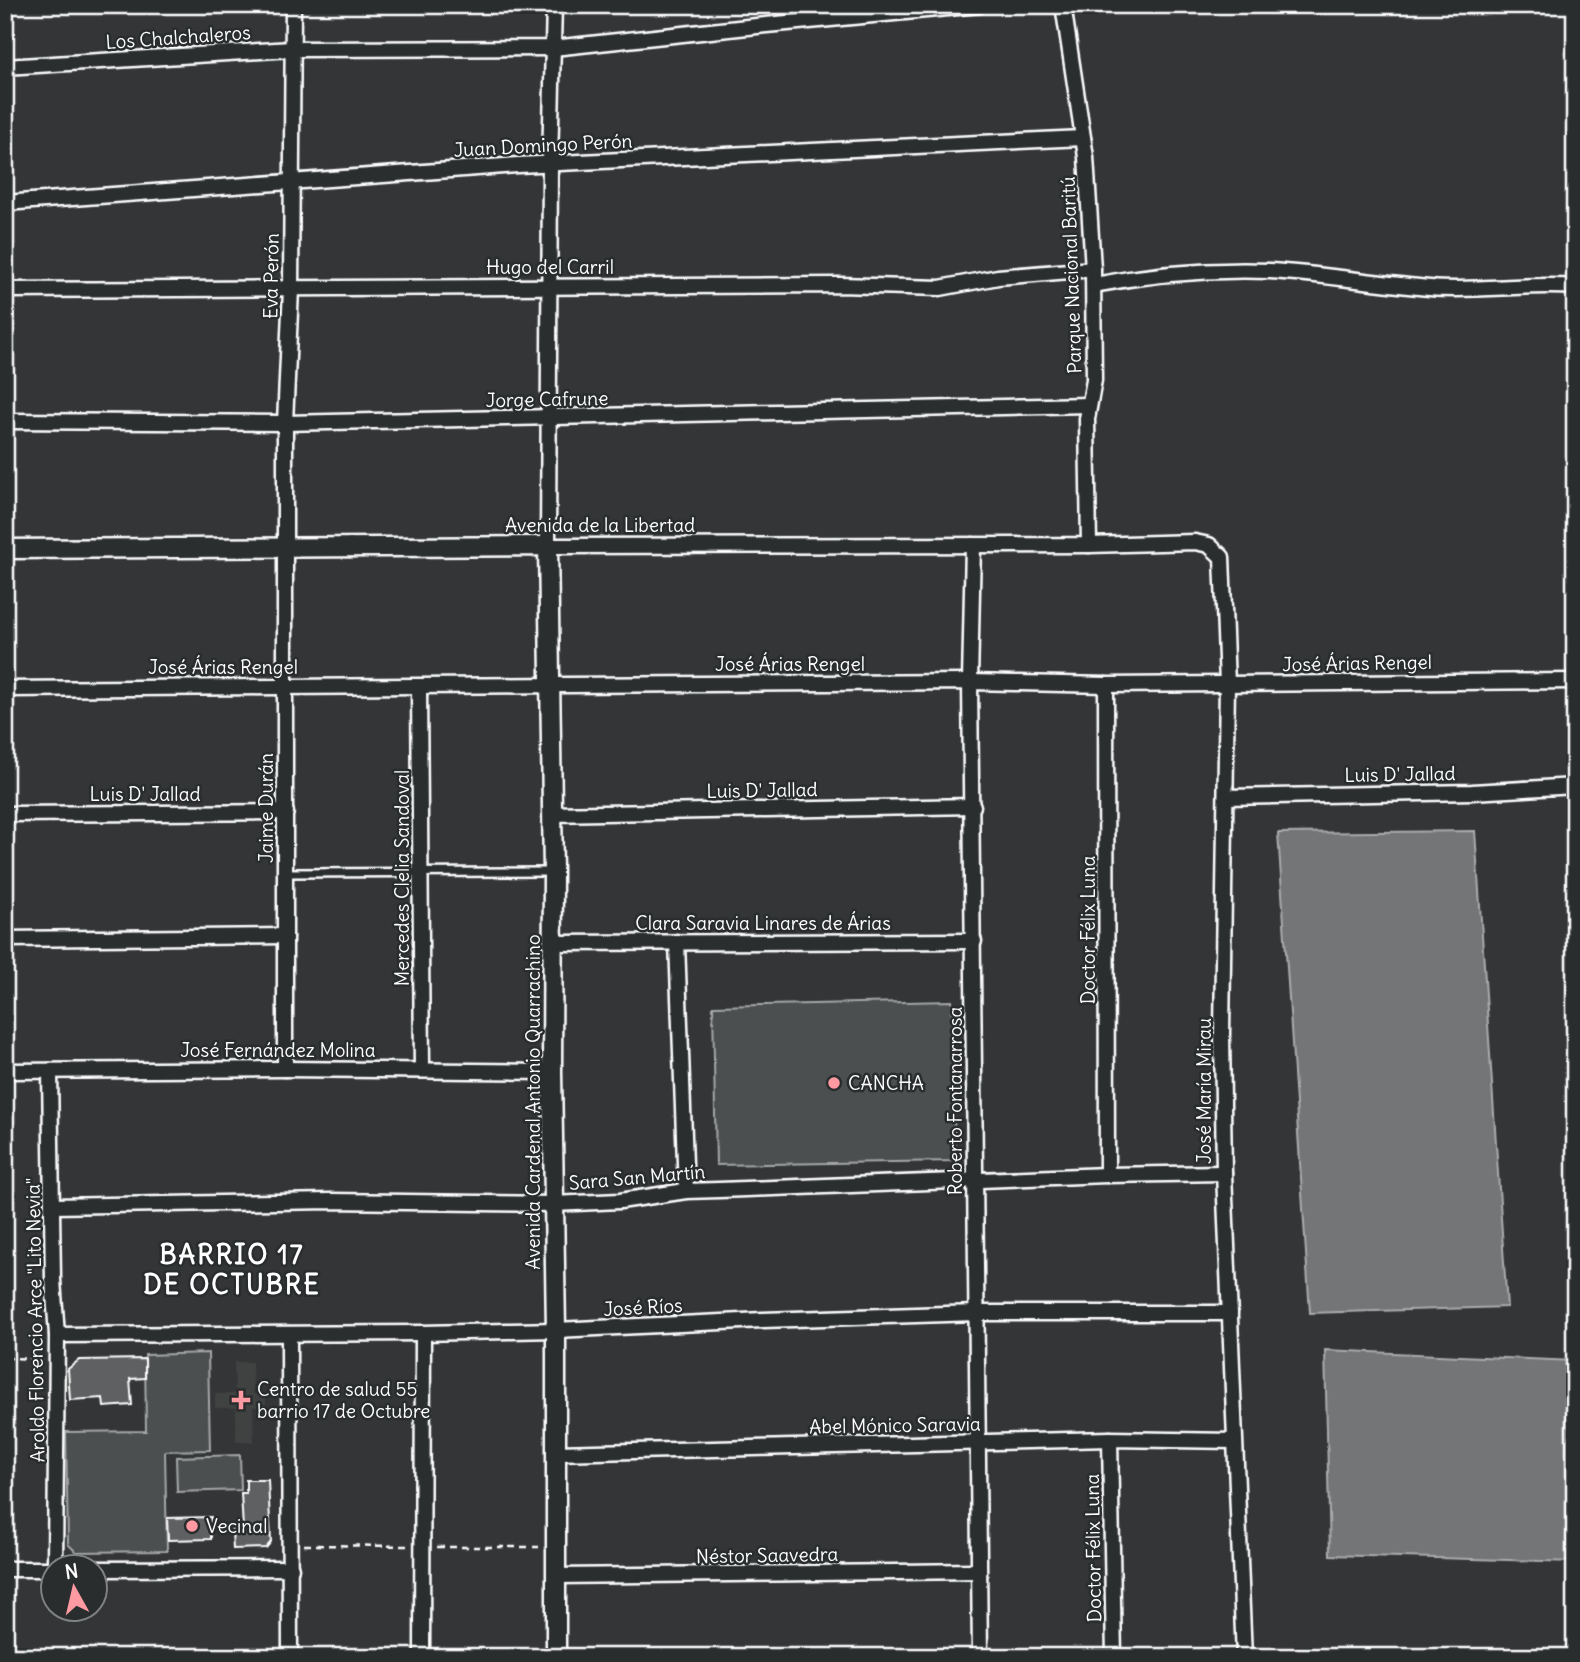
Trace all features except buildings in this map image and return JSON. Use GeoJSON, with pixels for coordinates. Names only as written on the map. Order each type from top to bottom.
{"type":"FeatureCollection","features":[{"type":"Feature","properties":{"kind":"street","name":"Eva Perón"},"geometry":{"type":"LineString","coordinates":[[286,547],[285,423],[290,289],[293,5]]}},
{"type":"Feature","properties":{"kind":"street"},"geometry":{"type":"LineString","coordinates":[[548,546],[550,163],[554,5]]}},
{"type":"Feature","properties":{"kind":"street","name":"Los Chalchaleros"},"geometry":{"type":"LineString","coordinates":[[5,67],[292,49],[553,48],[980,5]]}},
{"type":"Feature","properties":{"kind":"street","name":"Parque Nacional Baritú"},"geometry":{"type":"LineString","coordinates":[[1063,5],[1083,138],[1094,285],[1094,380],[1089,405],[1089,545]]}},
{"type":"Feature","properties":{"kind":"street","name":"Juan Domingo Perón"},"geometry":{"type":"LineString","coordinates":[[5,202],[550,163],[1083,138]]}},
{"type":"Feature","properties":{"kind":"street","name":"Hugo del Carril"},"geometry":{"type":"LineString","coordinates":[[5,290],[840,285],[940,288],[998,277],[1093,269]]}},
{"type":"Feature","properties":{"kind":"street"},"geometry":{"type":"LineString","coordinates":[[1094,285],[1131,278],[1274,271],[1432,289],[1474,290],[1547,285],[1575,287]]}},
{"type":"Feature","properties":{"kind":"street","name":"Jorge Cafrune"},"geometry":{"type":"LineString","coordinates":[[5,421],[285,423],[1089,405]]}},
{"type":"Feature","properties":{"kind":"street","name":"Avenida de la Libertad"},"geometry":{"type":"LineString","coordinates":[[5,549],[1089,545],[1195,542]]}},
{"type":"Feature","properties":{"kind":"street","name":"José María Mirau"},"geometry":{"type":"LineString","coordinates":[[1195,542],[1209,545],[1222,556],[1227,684],[1222,1032],[1224,1173],[1244,1657]]}},
{"type":"Feature","properties":{"kind":"street","name":"Roberto Fontanarrosa"},"geometry":{"type":"LineString","coordinates":[[973,545],[970,682],[980,1657]]}},
{"type":"Feature","properties":{"kind":"street","name":"Avenida Cardenal Antonio Quarrachino"},"geometry":{"type":"LineString","coordinates":[[548,546],[553,872],[556,1657]]}},
{"type":"Feature","properties":{"kind":"street","name":"Jaime Durán"},"geometry":{"type":"LineString","coordinates":[[285,1069],[286,547]]}},
{"type":"Feature","properties":{"kind":"street","name":"José Árias Rengel"},"geometry":{"type":"LineString","coordinates":[[5,689],[1575,681]]}},
{"type":"Feature","properties":{"kind":"street","name":"Doctor Félix Luna"},"geometry":{"type":"LineString","coordinates":[[1107,685],[1107,1175]]}},
{"type":"Feature","properties":{"kind":"street","name":"Mercedes Clelia Sandoval"},"geometry":{"type":"LineString","coordinates":[[419,687],[422,1070]]}},
{"type":"Feature","properties":{"kind":"street","name":"Luis D' Jallad"},"geometry":{"type":"LineString","coordinates":[[1226,797],[1472,792],[1575,786]]}},
{"type":"Feature","properties":{"kind":"street","name":"Luis D' Jallad"},"geometry":{"type":"LineString","coordinates":[[551,814],[973,806]]}},
{"type":"Feature","properties":{"kind":"street","name":"Luis D' Jallad"},"geometry":{"type":"LineString","coordinates":[[5,814],[286,812]]}},
{"type":"Feature","properties":{"kind":"street"},"geometry":{"type":"LineString","coordinates":[[5,939],[285,936]]}},
{"type":"Feature","properties":{"kind":"street","name":"Clara Saravia Linares de Árias"},"geometry":{"type":"LineString","coordinates":[[553,943],[974,941]]}},
{"type":"Feature","properties":{"kind":"street"},"geometry":{"type":"LineString","coordinates":[[677,942],[685,1191]]}},
{"type":"Feature","properties":{"kind":"street","name":"José Fernández Molina"},"geometry":{"type":"LineString","coordinates":[[5,1071],[285,1069],[552,1072]]}},
{"type":"Feature","properties":{"kind":"street","name":"Aroldo Florencio Arce \"Lito Nevia\""},"geometry":{"type":"LineString","coordinates":[[50,1071],[53,1280],[57,1335],[54,1554]]}},
{"type":"Feature","properties":{"kind":"street","name":"Sara San Martín"},"geometry":{"type":"LineString","coordinates":[[53,1206],[331,1202],[553,1204],[620,1201],[685,1191],[1224,1173]]}},
{"type":"Feature","properties":{"kind":"street","name":"José Ríos"},"geometry":{"type":"LineString","coordinates":[[57,1335],[423,1333],[976,1313],[1230,1312]]}},
{"type":"Feature","properties":{"kind":"street"},"geometry":{"type":"LineString","coordinates":[[422,1657],[423,1333]]}},
{"type":"Feature","properties":{"kind":"street"},"geometry":{"type":"LineString","coordinates":[[289,1334],[290,1657]]}},
{"type":"Feature","properties":{"kind":"street","name":"Doctor Félix Luna"},"geometry":{"type":"LineString","coordinates":[[1110,1439],[1114,1657]]}},
{"type":"Feature","properties":{"kind":"street","name":"Abel Mónico Saravia"},"geometry":{"type":"LineString","coordinates":[[556,1453],[1110,1439],[1234,1441]]}},
{"type":"Feature","properties":{"kind":"street"},"geometry":{"type":"LineString","coordinates":[[5,1569],[38,1568]]}},
{"type":"Feature","properties":{"kind":"street"},"geometry":{"type":"LineString","coordinates":[[108,1569],[290,1568]]}},
{"type":"Feature","properties":{"kind":"street","name":"Néstor Saavedra"},"geometry":{"type":"LineString","coordinates":[[556,1576],[978,1571]]}},
{"type":"Feature","properties":{"kind":"lane"},"geometry":{"type":"LineString","coordinates":[[286,873],[553,872]]}},
{"type":"Feature","properties":{"kind":"path"},"geometry":{"type":"LineString","coordinates":[[5,1358],[57,1359]]}},
{"type":"Feature","properties":{"kind":"shaded area"},"geometry":{"type":"Polygon","coordinates":[[[1475,831],[1507,1307],[1310,1313],[1278,833],[1475,831]]]}},
{"type":"Feature","properties":{"kind":"shaded area","name":"CANCHA"},"geometry":{"type":"Polygon","coordinates":[[[952,1001],[955,1161],[716,1165],[713,1006],[952,1001]]]}},
{"type":"Feature","properties":{"kind":"shaded area"},"geometry":{"type":"Polygon","coordinates":[[[1325,1350],[1575,1361],[1575,1562],[1330,1555],[1325,1350]]]}},
{"type":"Feature","properties":{"kind":"shaded area"},"geometry":{"type":"Polygon","coordinates":[[[208,1353],[210,1450],[165,1451],[167,1551],[76,1552],[68,1544],[66,1432],[146,1431],[145,1355],[208,1353]]]}},
{"type":"Feature","properties":{"kind":"shaded area","name":"Centro de salud 55 barrio 17 de Octubre"},"geometry":{"type":"Polygon","coordinates":[[[234,1362],[252,1362],[253,1394],[266,1394],[266,1406],[253,1407],[254,1442],[236,1442],[236,1408],[215,1408],[215,1394],[235,1394],[234,1362]]]}},
{"type":"Feature","properties":{"kind":"shaded area"},"geometry":{"type":"Polygon","coordinates":[[[240,1455],[241,1490],[177,1492],[176,1457],[240,1455]]]}},
{"type":"Feature","properties":{"kind":"place","name":"CANCHA"},"geometry":{"type":"Point","coordinates":[834,1083]}},
{"type":"Feature","properties":{"kind":"place","name":"Centro de salud 55 barrio 17 de Octubre"},"geometry":{"type":"Point","coordinates":[241,1400]}},
{"type":"Feature","properties":{"kind":"place","name":"Vecinal"},"geometry":{"type":"Point","coordinates":[192,1526]}},
{"type":"Feature","properties":{"kind":"district","name":"BARRIO 17 DE OCTUBRE"},"geometry":{"type":"Point","coordinates":[232,1269]}}]}
